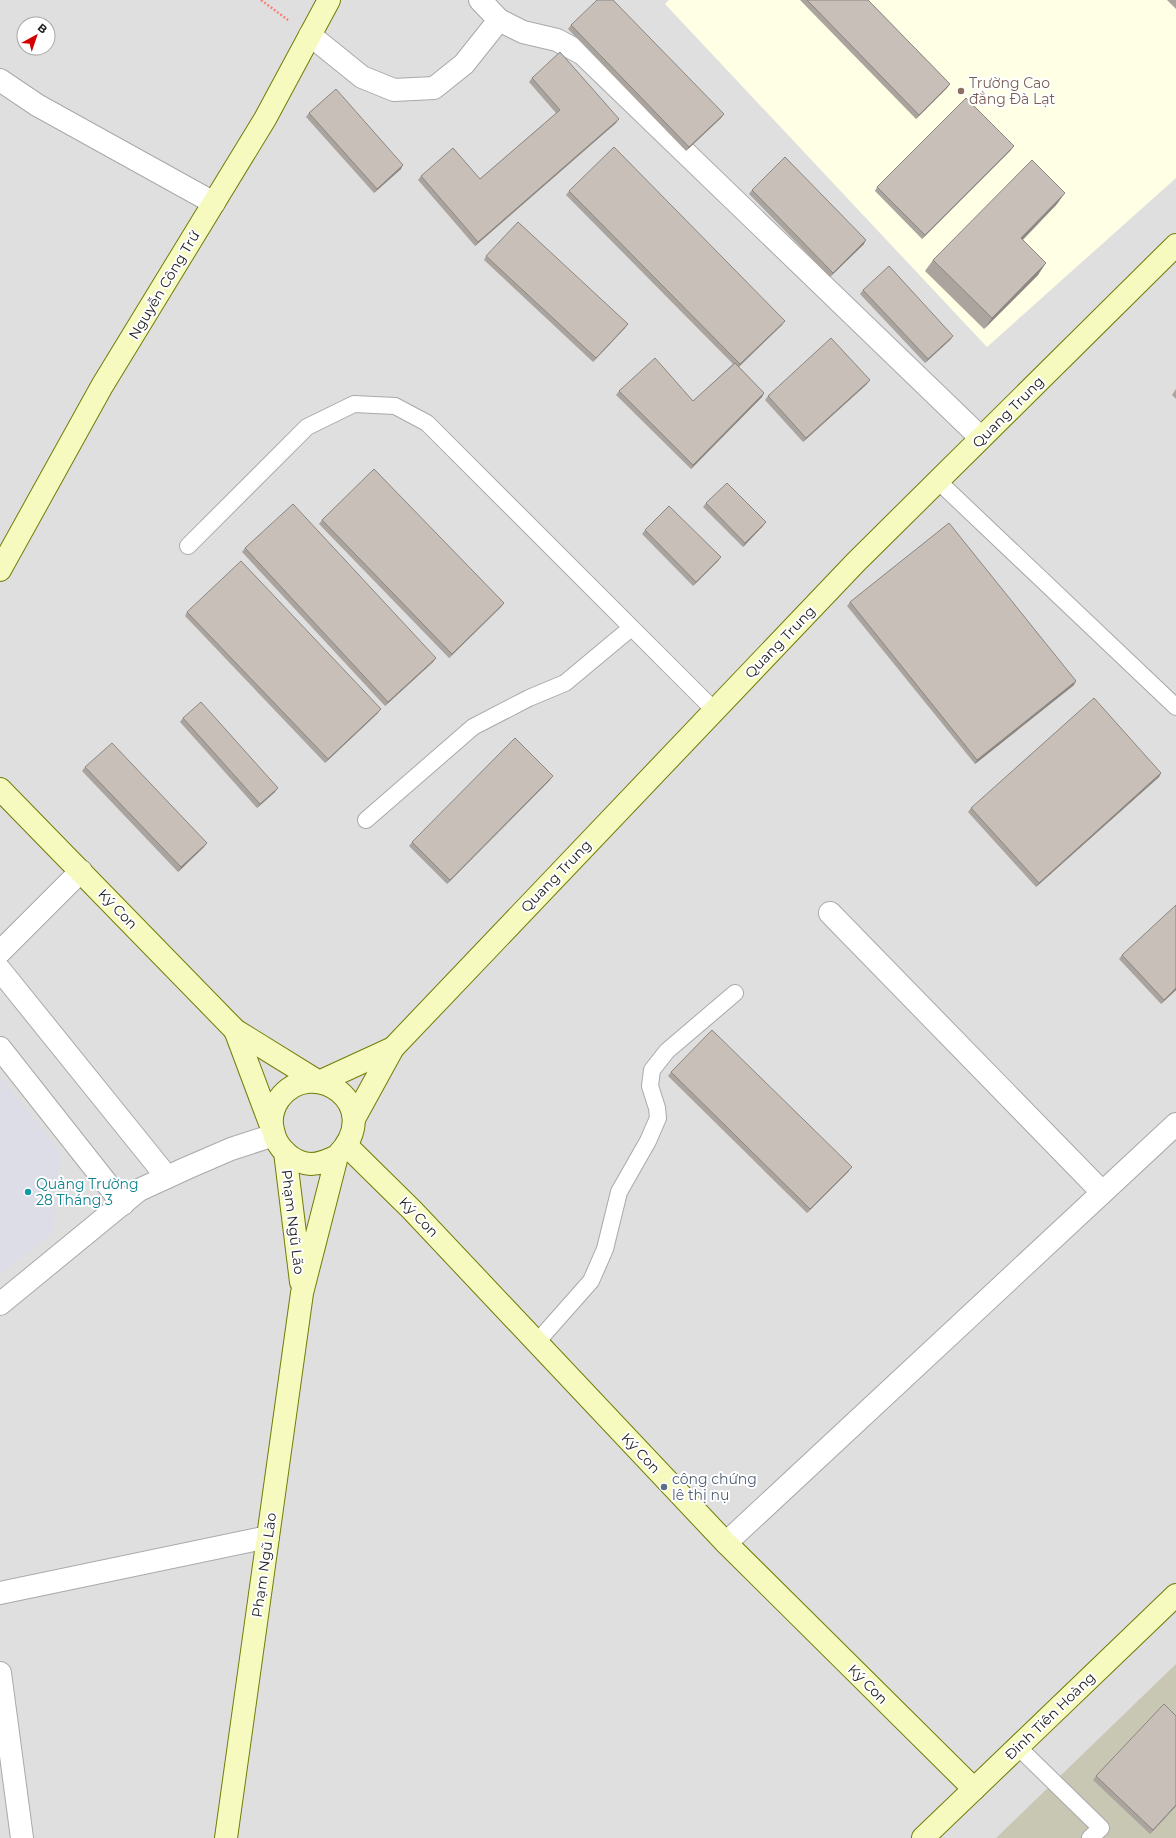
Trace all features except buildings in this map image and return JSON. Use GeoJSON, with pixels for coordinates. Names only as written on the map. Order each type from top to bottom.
{"type":"FeatureCollection","features":[{"type":"Feature","properties":{"kind":"street","name":"Nguyễn Công Trứ"},"geometry":{"type":"LineString","coordinates":[[0,570],[102,386],[265,119],[329,0]]}},
{"type":"Feature","properties":{"kind":"street"},"geometry":{"type":"LineString","coordinates":[[480,0],[499,20],[523,32],[556,40],[583,54],[981,438]]}},
{"type":"Feature","properties":{"kind":"street"},"geometry":{"type":"LineString","coordinates":[[310,35],[362,77],[394,90],[434,88],[464,64],[499,20]]}},
{"type":"Feature","properties":{"kind":"street"},"geometry":{"type":"LineString","coordinates":[[0,80],[37,104],[214,203]]}},
{"type":"Feature","properties":{"kind":"street","name":"Quang Trung"},"geometry":{"type":"LineString","coordinates":[[354,1119],[393,1048],[856,562],[1176,244]]}},
{"type":"Feature","properties":{"kind":"street","name":"Ký Con"},"geometry":{"type":"LineString","coordinates":[[0,789],[235,1030],[319,1082]]}},
{"type":"Feature","properties":{"kind":"street"},"geometry":{"type":"LineString","coordinates":[[0,952],[81,871]]}},
{"type":"Feature","properties":{"kind":"street"},"geometry":{"type":"LineString","coordinates":[[830,913],[1102,1192]]}},
{"type":"Feature","properties":{"kind":"street"},"geometry":{"type":"LineString","coordinates":[[0,970],[167,1177]]}},
{"type":"Feature","properties":{"kind":"street","name":"Ký Con"},"geometry":{"type":"LineString","coordinates":[[235,1030],[277,1139]]}},
{"type":"Feature","properties":{"kind":"street"},"geometry":{"type":"LineString","coordinates":[[0,1048],[123,1204]]}},
{"type":"Feature","properties":{"kind":"street","name":"Quang Trung"},"geometry":{"type":"LineString","coordinates":[[319,1082],[393,1048]]}},
{"type":"Feature","properties":{"kind":"street"},"geometry":{"type":"LineString","coordinates":[[306,1082],[319,1082],[332,1086],[342,1094],[350,1105],[354,1119],[353,1133],[342,1151],[324,1162],[310,1164],[296,1160],[277,1139],[272,1116],[275,1104],[283,1093],[294,1086],[306,1082]]}},
{"type":"Feature","properties":{"kind":"street"},"geometry":{"type":"LineString","coordinates":[[726,1543],[1176,1124]]}},
{"type":"Feature","properties":{"kind":"street"},"geometry":{"type":"LineString","coordinates":[[0,1304],[139,1190],[231,1149],[277,1139]]}},
{"type":"Feature","properties":{"kind":"street","name":"Phạm Ngũ Lão"},"geometry":{"type":"LineString","coordinates":[[277,1139],[302,1293]]}},
{"type":"Feature","properties":{"kind":"street","name":"Ký Con"},"geometry":{"type":"LineString","coordinates":[[342,1151],[412,1210],[726,1543],[974,1789]]}},
{"type":"Feature","properties":{"kind":"street","name":"Phạm Ngũ Lão"},"geometry":{"type":"LineString","coordinates":[[226,1838],[302,1293],[342,1151]]}},
{"type":"Feature","properties":{"kind":"street"},"geometry":{"type":"LineString","coordinates":[[0,1593],[268,1537]]}},
{"type":"Feature","properties":{"kind":"street","name":"Đinh Tiên Hoàng"},"geometry":{"type":"LineString","coordinates":[[923,1838],[1176,1595]]}},
{"type":"Feature","properties":{"kind":"street"},"geometry":{"type":"LineString","coordinates":[[0,1672],[22,1838]]}},
{"type":"Feature","properties":{"kind":"lane"},"geometry":{"type":"LineString","coordinates":[[188,546],[307,427],[354,404],[396,406],[427,423],[715,711]]}},
{"type":"Feature","properties":{"kind":"lane"},"geometry":{"type":"LineString","coordinates":[[938,481],[1176,707]]}},
{"type":"Feature","properties":{"kind":"lane"},"geometry":{"type":"LineString","coordinates":[[366,820],[473,727],[529,698],[564,683],[631,628]]}},
{"type":"Feature","properties":{"kind":"lane"},"geometry":{"type":"LineString","coordinates":[[537,1342],[591,1281],[605,1249],[619,1192],[648,1141],[658,1118],[657,1108],[650,1086],[652,1070],[667,1051],[735,993]]}},
{"type":"Feature","properties":{"kind":"lane"},"geometry":{"type":"LineString","coordinates":[[1018,1747],[1100,1835]]}},
{"type":"Feature","properties":{"kind":"path"},"geometry":{"type":"LineString","coordinates":[[261,0],[310,35]]}},
{"type":"Feature","properties":{"kind":"shaded area"},"geometry":{"type":"Polygon","coordinates":[[[0,0],[1176,0],[1176,1838],[0,1838],[0,0]]]}},
{"type":"Feature","properties":{"kind":"shaded area","name":"Trường Cao đẳng Đà Lạt"},"geometry":{"type":"Polygon","coordinates":[[[669,0],[1176,0],[1176,178],[987,347],[665,4],[669,0]]]}},
{"type":"Feature","properties":{"kind":"shaded area","name":"Quảng Trường 28 Tháng 3"},"geometry":{"type":"Polygon","coordinates":[[[0,1077],[60,1152],[53,1232],[0,1274],[0,1077]]]}},
{"type":"Feature","properties":{"kind":"shaded area"},"geometry":{"type":"Polygon","coordinates":[[[1176,1664],[1176,1838],[996,1838],[1176,1664]]]}},
{"type":"Feature","properties":{"kind":"place","name":"Trường Cao đẳng Đà Lạt"},"geometry":{"type":"Point","coordinates":[961,91]}},
{"type":"Feature","properties":{"kind":"place","name":"Quảng Trường 28 Tháng 3"},"geometry":{"type":"Point","coordinates":[28,1192]}},
{"type":"Feature","properties":{"kind":"place","name":"công chứng lê thị nụ"},"geometry":{"type":"Point","coordinates":[664,1487]}}]}
